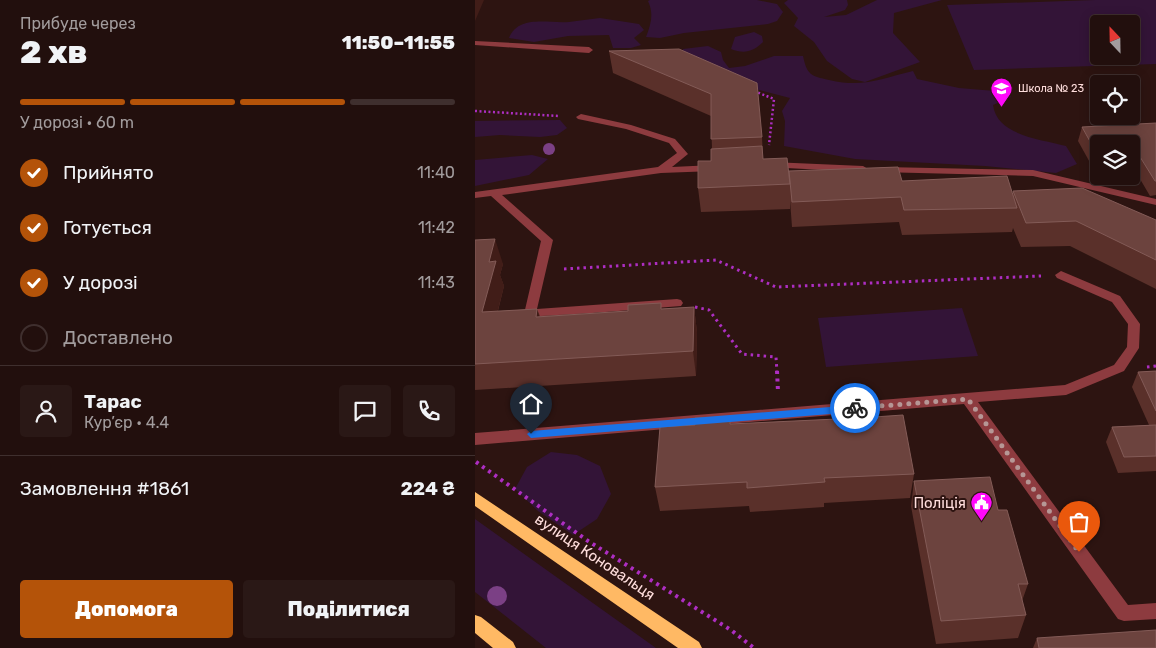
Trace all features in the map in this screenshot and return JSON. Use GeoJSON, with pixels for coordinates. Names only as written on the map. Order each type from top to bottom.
{"type":"FeatureCollection","features":[{"type":"Feature","properties":{"kind":"main road","name":"вулиця Коновальця"},"geometry":{"type":"LineString","coordinates":[[475,498],[693,648]]}},
{"type":"Feature","properties":{"kind":"main road"},"geometry":{"type":"LineString","coordinates":[[475,623],[507,648]]}},
{"type":"Feature","properties":{"kind":"lane"},"geometry":{"type":"LineString","coordinates":[[475,43],[589,50]]}},
{"type":"Feature","properties":{"kind":"lane"},"geometry":{"type":"LineString","coordinates":[[581,117],[628,127],[672,141],[683,154],[661,170]]}},
{"type":"Feature","properties":{"kind":"lane"},"geometry":{"type":"LineString","coordinates":[[762,165],[1033,173],[1156,202]]}},
{"type":"Feature","properties":{"kind":"lane"},"geometry":{"type":"LineString","coordinates":[[475,194],[661,170],[729,167]]}},
{"type":"Feature","properties":{"kind":"lane"},"geometry":{"type":"LineString","coordinates":[[494,193],[547,240],[530,314],[677,303]]}},
{"type":"Feature","properties":{"kind":"lane"},"geometry":{"type":"LineString","coordinates":[[475,439],[1066,390],[1119,368],[1133,348],[1134,324],[1116,299],[1061,275]]}},
{"type":"Feature","properties":{"kind":"lane"},"geometry":{"type":"LineString","coordinates":[[968,399],[1124,613],[1156,611]]}},
{"type":"Feature","properties":{"kind":"path"},"geometry":{"type":"LineString","coordinates":[[747,89],[774,98],[762,165]]}},
{"type":"Feature","properties":{"kind":"path"},"geometry":{"type":"LineString","coordinates":[[475,111],[581,117]]}},
{"type":"Feature","properties":{"kind":"path"},"geometry":{"type":"LineString","coordinates":[[541,270],[716,260],[776,287],[1061,275]]}},
{"type":"Feature","properties":{"kind":"path"},"geometry":{"type":"LineString","coordinates":[[677,303],[709,310],[742,354],[776,357],[778,392]]}},
{"type":"Feature","properties":{"kind":"path"},"geometry":{"type":"LineString","coordinates":[[475,462],[588,541],[731,630],[754,648]]}},
{"type":"Feature","properties":{"kind":"shaded area"},"geometry":{"type":"Polygon","coordinates":[[[757,0],[777,4],[783,12],[777,21],[768,24],[684,33],[660,38],[646,37],[651,19],[648,1],[757,0]]]}},
{"type":"Feature","properties":{"kind":"shaded area"},"geometry":{"type":"Polygon","coordinates":[[[788,0],[847,0],[848,5],[845,10],[824,17],[846,15],[877,0],[942,0],[894,13],[893,33],[920,62],[865,82],[852,79],[827,61],[814,42],[794,26],[798,18],[784,3],[788,0]]]}},
{"type":"Feature","properties":{"kind":"shaded area"},"geometry":{"type":"Polygon","coordinates":[[[1156,0],[1156,64],[1140,65],[1140,15],[1090,15],[1090,65],[1126,65],[974,70],[947,5],[1156,0]]]}},
{"type":"Feature","properties":{"kind":"shaded area"},"geometry":{"type":"Polygon","coordinates":[[[600,18],[639,24],[644,30],[634,38],[641,45],[631,48],[613,48],[609,35],[568,36],[534,42],[509,38],[520,26],[527,23],[569,22],[600,18]]]}},
{"type":"Feature","properties":{"kind":"shaded area"},"geometry":{"type":"Polygon","coordinates":[[[754,32],[762,36],[763,42],[748,51],[731,49],[735,37],[754,32]]]}},
{"type":"Feature","properties":{"kind":"shaded area"},"geometry":{"type":"Polygon","coordinates":[[[708,46],[721,52],[723,60],[729,68],[745,66],[774,56],[803,56],[806,67],[811,74],[829,80],[862,83],[913,71],[917,79],[959,88],[1007,92],[1011,97],[993,105],[996,115],[1003,124],[1011,130],[1033,138],[1066,146],[1077,164],[1056,173],[985,166],[855,159],[784,146],[785,121],[782,111],[790,98],[752,88],[681,57],[683,49],[708,46]]]}},
{"type":"Feature","properties":{"kind":"shaded area"},"geometry":{"type":"Polygon","coordinates":[[[560,120],[567,128],[557,135],[540,137],[500,135],[475,137],[475,121],[560,120]]]}},
{"type":"Feature","properties":{"kind":"shaded area"},"geometry":{"type":"Polygon","coordinates":[[[532,155],[548,159],[529,175],[475,186],[475,160],[532,155]]]}},
{"type":"Feature","properties":{"kind":"shaded area"},"geometry":{"type":"Polygon","coordinates":[[[962,308],[978,356],[826,367],[818,318],[962,308]]]}},
{"type":"Feature","properties":{"kind":"shaded area"},"geometry":{"type":"Polygon","coordinates":[[[551,452],[577,455],[600,466],[611,494],[597,519],[573,535],[538,511],[515,489],[527,467],[551,452]]]}},
{"type":"Feature","properties":{"kind":"shaded area"},"geometry":{"type":"Polygon","coordinates":[[[475,519],[656,648],[546,648],[475,592],[475,519]]]}},
{"type":"Feature","properties":{"kind":"building"},"geometry":{"type":"Polygon","coordinates":[[[679,49],[757,83],[762,137],[711,139],[711,94],[609,51],[679,49]]]}},
{"type":"Feature","properties":{"kind":"building"},"geometry":{"type":"Polygon","coordinates":[[[1156,123],[1156,181],[1140,157],[1140,135],[1090,135],[1090,141],[1082,127],[1156,123]]]}},
{"type":"Feature","properties":{"kind":"building"},"geometry":{"type":"Polygon","coordinates":[[[762,146],[763,159],[787,158],[790,184],[698,188],[698,161],[711,161],[711,149],[762,146]]]}},
{"type":"Feature","properties":{"kind":"building"},"geometry":{"type":"Polygon","coordinates":[[[898,167],[902,181],[1007,176],[1017,208],[904,210],[901,197],[792,202],[789,171],[898,167]]]}},
{"type":"Feature","properties":{"kind":"building"},"geometry":{"type":"Polygon","coordinates":[[[1082,188],[1156,220],[1156,260],[1076,221],[1026,223],[1013,191],[1082,188]]]}},
{"type":"Feature","properties":{"kind":"building"},"geometry":{"type":"Polygon","coordinates":[[[495,239],[489,262],[496,261],[482,312],[537,309],[536,317],[628,311],[628,305],[661,303],[661,309],[694,307],[693,351],[475,364],[475,240],[495,239]]]}},
{"type":"Feature","properties":{"kind":"building"},"geometry":{"type":"Polygon","coordinates":[[[1156,371],[1156,411],[1138,372],[1156,371]]]}},
{"type":"Feature","properties":{"kind":"building"},"geometry":{"type":"Polygon","coordinates":[[[872,409],[874,417],[903,415],[914,474],[824,478],[825,482],[747,488],[747,482],[655,487],[660,427],[695,425],[695,418],[730,417],[730,424],[837,419],[836,411],[872,409]]]}},
{"type":"Feature","properties":{"kind":"building"},"geometry":{"type":"Polygon","coordinates":[[[1156,425],[1156,456],[1124,457],[1112,427],[1156,425]]]}},
{"type":"Feature","properties":{"kind":"building"},"geometry":{"type":"Polygon","coordinates":[[[990,477],[998,510],[1007,510],[1028,584],[1018,584],[1026,615],[941,621],[914,481],[990,477]]]}},
{"type":"Feature","properties":{"kind":"building"},"geometry":{"type":"Polygon","coordinates":[[[1156,630],[1156,648],[1039,648],[1037,638],[1156,630]]]}},
{"type":"Feature","properties":{"kind":"way so far"},"geometry":{"type":"LineString","coordinates":[[855,408],[968,399],[1079,552]]}},
{"type":"Feature","properties":{"kind":"place","name":"Школа № 23"},"geometry":{"type":"Point","coordinates":[1002,107]}},
{"type":"Feature","properties":{"kind":"place","name":"Поліція"},"geometry":{"type":"Point","coordinates":[982,522]}},
{"type":"Feature","properties":{"kind":"route"},"geometry":{"type":"LineString","coordinates":[[531,434],[855,408]]}}]}
